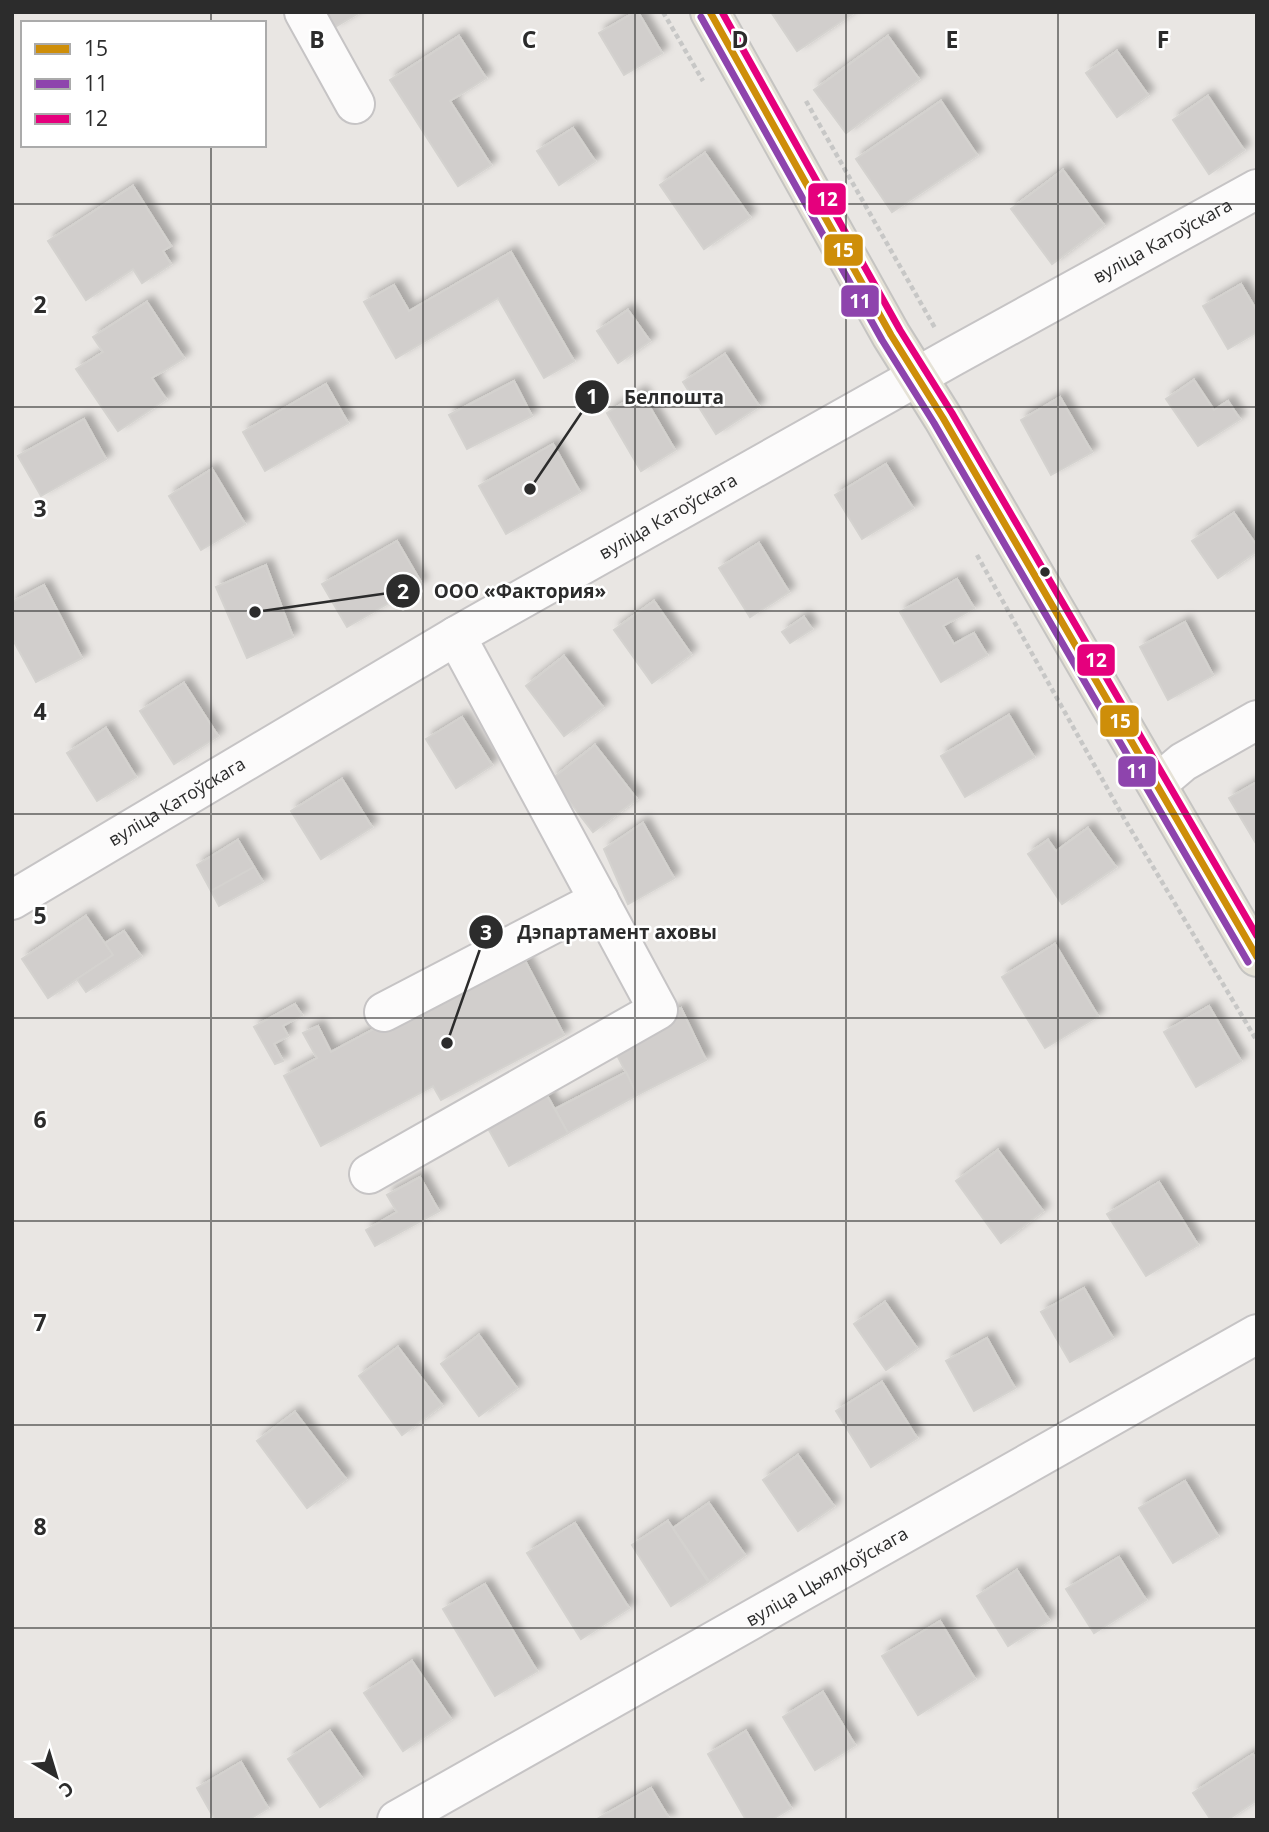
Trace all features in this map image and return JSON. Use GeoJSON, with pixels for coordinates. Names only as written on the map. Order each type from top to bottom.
{"type":"FeatureCollection","features":[{"type":"Feature","properties":{"kind":"main road"},"geometry":{"type":"LineString","coordinates":[[710,12],[891,335],[1257,957]]}},
{"type":"Feature","properties":{"kind":"street"},"geometry":{"type":"LineString","coordinates":[[304,12],[355,104]]}},
{"type":"Feature","properties":{"kind":"street","name":"вуліца Катоўскага"},"geometry":{"type":"LineString","coordinates":[[12,900],[456,636],[1257,189]]}},
{"type":"Feature","properties":{"kind":"street"},"geometry":{"type":"LineString","coordinates":[[369,1174],[658,1010],[456,636]]}},
{"type":"Feature","properties":{"kind":"street"},"geometry":{"type":"LineString","coordinates":[[1157,784],[1182,762],[1257,720]]}},
{"type":"Feature","properties":{"kind":"street"},"geometry":{"type":"LineString","coordinates":[[384,1012],[599,900]]}},
{"type":"Feature","properties":{"kind":"street","name":"вуліца Цыялкоўскага"},"geometry":{"type":"LineString","coordinates":[[397,1820],[1257,1334]]}},
{"type":"Feature","properties":{"kind":"path"},"geometry":{"type":"LineString","coordinates":[[1125,820],[1257,1041]]}},
{"type":"Feature","properties":{"kind":"building"},"geometry":{"type":"Polygon","coordinates":[[[324,12],[360,12],[333,28],[324,12]]]}},
{"type":"Feature","properties":{"kind":"building"},"geometry":{"type":"Polygon","coordinates":[[[638,12],[662,53],[624,75],[599,33],[638,12]]]}},
{"type":"Feature","properties":{"kind":"building"},"geometry":{"type":"Polygon","coordinates":[[[771,12],[855,12],[797,51],[771,12]]]}},
{"type":"Feature","properties":{"kind":"building"},"geometry":{"type":"Polygon","coordinates":[[[459,36],[486,78],[450,101],[491,165],[458,186],[390,80],[459,36]]]}},
{"type":"Feature","properties":{"kind":"building"},"geometry":{"type":"Polygon","coordinates":[[[888,36],[919,79],[846,133],[814,90],[888,36]]]}},
{"type":"Feature","properties":{"kind":"building"},"geometry":{"type":"Polygon","coordinates":[[[1117,51],[1148,95],[1117,117],[1086,73],[1117,51]]]}},
{"type":"Feature","properties":{"kind":"building"},"geometry":{"type":"Polygon","coordinates":[[[1208,96],[1244,150],[1209,174],[1173,120],[1208,96]]]}},
{"type":"Feature","properties":{"kind":"building"},"geometry":{"type":"Polygon","coordinates":[[[941,101],[977,155],[892,212],[856,159],[941,101]]]}},
{"type":"Feature","properties":{"kind":"building"},"geometry":{"type":"Polygon","coordinates":[[[573,128],[595,161],[559,185],[537,151],[573,128]]]}},
{"type":"Feature","properties":{"kind":"building"},"geometry":{"type":"Polygon","coordinates":[[[705,153],[750,217],[704,249],[660,185],[705,153]]]}},
{"type":"Feature","properties":{"kind":"building"},"geometry":{"type":"Polygon","coordinates":[[[1063,170],[1104,225],[1052,264],[1011,209],[1063,170]]]}},
{"type":"Feature","properties":{"kind":"building"},"geometry":{"type":"Polygon","coordinates":[[[133,186],[171,246],[163,251],[171,264],[142,283],[133,269],[86,300],[48,241],[133,186]]]}},
{"type":"Feature","properties":{"kind":"building"},"geometry":{"type":"Polygon","coordinates":[[[511,252],[574,361],[544,378],[498,298],[396,358],[364,302],[394,285],[409,311],[511,252]]]}},
{"type":"Feature","properties":{"kind":"building"},"geometry":{"type":"Polygon","coordinates":[[[1241,284],[1257,311],[1257,332],[1228,349],[1203,306],[1241,284]]]}},
{"type":"Feature","properties":{"kind":"building"},"geometry":{"type":"Polygon","coordinates":[[[147,302],[184,358],[152,378],[166,399],[118,431],[76,369],[103,352],[93,337],[147,302]]]}},
{"type":"Feature","properties":{"kind":"building"},"geometry":{"type":"Polygon","coordinates":[[[628,310],[650,341],[618,363],[597,331],[628,310]]]}},
{"type":"Feature","properties":{"kind":"building"},"geometry":{"type":"Polygon","coordinates":[[[725,354],[759,406],[716,434],[683,382],[725,354]]]}},
{"type":"Feature","properties":{"kind":"building"},"geometry":{"type":"Polygon","coordinates":[[[1194,380],[1214,410],[1228,401],[1240,419],[1198,446],[1166,399],[1194,380]]]}},
{"type":"Feature","properties":{"kind":"building"},"geometry":{"type":"Polygon","coordinates":[[[514,381],[532,416],[467,449],[449,415],[514,381]]]}},
{"type":"Feature","properties":{"kind":"building"},"geometry":{"type":"Polygon","coordinates":[[[326,384],[348,423],[265,471],[243,432],[326,384]]]}},
{"type":"Feature","properties":{"kind":"building"},"geometry":{"type":"Polygon","coordinates":[[[641,392],[675,450],[641,471],[607,413],[641,392]]]}},
{"type":"Feature","properties":{"kind":"building"},"geometry":{"type":"Polygon","coordinates":[[[1060,397],[1092,452],[1051,475],[1021,420],[1060,397]]]}},
{"type":"Feature","properties":{"kind":"building"},"geometry":{"type":"Polygon","coordinates":[[[84,419],[106,459],[41,496],[18,456],[84,419]]]}},
{"type":"Feature","properties":{"kind":"building"},"geometry":{"type":"Polygon","coordinates":[[[553,444],[580,492],[506,534],[479,486],[553,444]]]}},
{"type":"Feature","properties":{"kind":"building"},"geometry":{"type":"Polygon","coordinates":[[[886,464],[913,508],[862,539],[835,495],[886,464]]]}},
{"type":"Feature","properties":{"kind":"building"},"geometry":{"type":"Polygon","coordinates":[[[212,469],[245,524],[201,550],[169,496],[212,469]]]}},
{"type":"Feature","properties":{"kind":"building"},"geometry":{"type":"Polygon","coordinates":[[[1234,513],[1257,546],[1257,551],[1218,578],[1192,541],[1234,513]]]}},
{"type":"Feature","properties":{"kind":"building"},"geometry":{"type":"Polygon","coordinates":[[[397,541],[422,584],[347,627],[322,584],[397,541]]]}},
{"type":"Feature","properties":{"kind":"building"},"geometry":{"type":"Polygon","coordinates":[[[759,543],[789,592],[750,617],[719,568],[759,543]]]}},
{"type":"Feature","properties":{"kind":"building"},"geometry":{"type":"Polygon","coordinates":[[[266,565],[293,637],[247,658],[216,587],[266,565]]]}},
{"type":"Feature","properties":{"kind":"building"},"geometry":{"type":"Polygon","coordinates":[[[957,579],[974,608],[943,626],[954,644],[974,633],[987,655],[941,682],[900,612],[957,579]]]}},
{"type":"Feature","properties":{"kind":"building"},"geometry":{"type":"Polygon","coordinates":[[[44,585],[82,658],[36,682],[12,638],[12,602],[44,585]]]}},
{"type":"Feature","properties":{"kind":"building"},"geometry":{"type":"Polygon","coordinates":[[[654,601],[691,654],[652,683],[614,630],[654,601]]]}},
{"type":"Feature","properties":{"kind":"building"},"geometry":{"type":"Polygon","coordinates":[[[804,617],[812,629],[790,643],[782,632],[804,617]]]}},
{"type":"Feature","properties":{"kind":"building"},"geometry":{"type":"Polygon","coordinates":[[[1185,622],[1213,675],[1168,700],[1140,647],[1185,622]]]}},
{"type":"Feature","properties":{"kind":"building"},"geometry":{"type":"Polygon","coordinates":[[[564,656],[603,707],[564,736],[526,686],[564,656]]]}},
{"type":"Feature","properties":{"kind":"building"},"geometry":{"type":"Polygon","coordinates":[[[184,683],[218,736],[174,764],[140,711],[184,683]]]}},
{"type":"Feature","properties":{"kind":"building"},"geometry":{"type":"Polygon","coordinates":[[[1009,715],[1034,757],[965,797],[941,756],[1009,715]]]}},
{"type":"Feature","properties":{"kind":"building"},"geometry":{"type":"Polygon","coordinates":[[[462,717],[492,765],[456,788],[426,739],[462,717]]]}},
{"type":"Feature","properties":{"kind":"building"},"geometry":{"type":"Polygon","coordinates":[[[106,728],[136,777],[97,801],[67,753],[106,728]]]}},
{"type":"Feature","properties":{"kind":"building"},"geometry":{"type":"Polygon","coordinates":[[[595,745],[637,799],[593,832],[552,779],[595,745]]]}},
{"type":"Feature","properties":{"kind":"building"},"geometry":{"type":"Polygon","coordinates":[[[342,779],[372,827],[321,859],[291,811],[342,779]]]}},
{"type":"Feature","properties":{"kind":"building"},"geometry":{"type":"Polygon","coordinates":[[[1257,782],[1257,845],[1229,798],[1257,782]]]}},
{"type":"Feature","properties":{"kind":"building"},"geometry":{"type":"Polygon","coordinates":[[[643,823],[674,878],[628,904],[604,849],[643,823]]]}},
{"type":"Feature","properties":{"kind":"building"},"geometry":{"type":"Polygon","coordinates":[[[1088,828],[1116,867],[1062,904],[1028,854],[1048,840],[1056,851],[1088,828]]]}},
{"type":"Feature","properties":{"kind":"building"},"geometry":{"type":"Polygon","coordinates":[[[238,840],[254,867],[211,891],[197,865],[238,840]]]}},
{"type":"Feature","properties":{"kind":"building"},"geometry":{"type":"Polygon","coordinates":[[[254,867],[263,882],[219,906],[211,891],[254,867]]]}},
{"type":"Feature","properties":{"kind":"building"},"geometry":{"type":"Polygon","coordinates":[[[86,916],[113,955],[48,998],[22,959],[86,916]]]}},
{"type":"Feature","properties":{"kind":"building"},"geometry":{"type":"Polygon","coordinates":[[[124,931],[141,956],[86,992],[77,979],[113,955],[105,943],[124,931]]]}},
{"type":"Feature","properties":{"kind":"building"},"geometry":{"type":"Polygon","coordinates":[[[1055,944],[1098,1016],[1045,1048],[1002,977],[1055,944]]]}},
{"type":"Feature","properties":{"kind":"building"},"geometry":{"type":"Polygon","coordinates":[[[520,951],[564,1035],[441,1100],[433,1086],[321,1146],[284,1076],[317,1058],[303,1033],[318,1026],[331,1052],[520,951]]]}},
{"type":"Feature","properties":{"kind":"building"},"geometry":{"type":"Polygon","coordinates":[[[295,1004],[302,1015],[283,1026],[288,1036],[274,1044],[283,1061],[275,1064],[254,1027],[295,1004]]]}},
{"type":"Feature","properties":{"kind":"building"},"geometry":{"type":"Polygon","coordinates":[[[1209,1006],[1241,1061],[1196,1087],[1164,1032],[1209,1006]]]}},
{"type":"Feature","properties":{"kind":"building"},"geometry":{"type":"Polygon","coordinates":[[[681,1008],[706,1060],[637,1095],[611,1043],[681,1008]]]}},
{"type":"Feature","properties":{"kind":"building"},"geometry":{"type":"Polygon","coordinates":[[[626,1072],[637,1095],[568,1133],[555,1109],[626,1072]]]}},
{"type":"Feature","properties":{"kind":"building"},"geometry":{"type":"Polygon","coordinates":[[[544,1090],[568,1133],[509,1166],[485,1123],[544,1090]]]}},
{"type":"Feature","properties":{"kind":"building"},"geometry":{"type":"Polygon","coordinates":[[[998,1150],[1043,1211],[1001,1243],[956,1181],[998,1150]]]}},
{"type":"Feature","properties":{"kind":"building"},"geometry":{"type":"Polygon","coordinates":[[[420,1177],[439,1211],[375,1246],[366,1230],[397,1212],[387,1195],[420,1177]]]}},
{"type":"Feature","properties":{"kind":"building"},"geometry":{"type":"Polygon","coordinates":[[[1159,1182],[1198,1245],[1146,1276],[1107,1214],[1159,1182]]]}},
{"type":"Feature","properties":{"kind":"building"},"geometry":{"type":"Polygon","coordinates":[[[1084,1288],[1113,1338],[1070,1362],[1041,1312],[1084,1288]]]}},
{"type":"Feature","properties":{"kind":"building"},"geometry":{"type":"Polygon","coordinates":[[[885,1302],[917,1348],[886,1370],[854,1324],[885,1302]]]}},
{"type":"Feature","properties":{"kind":"building"},"geometry":{"type":"Polygon","coordinates":[[[479,1335],[517,1388],[479,1416],[441,1364],[479,1335]]]}},
{"type":"Feature","properties":{"kind":"building"},"geometry":{"type":"Polygon","coordinates":[[[987,1338],[1015,1388],[974,1411],[946,1361],[987,1338]]]}},
{"type":"Feature","properties":{"kind":"building"},"geometry":{"type":"Polygon","coordinates":[[[398,1347],[442,1405],[402,1435],[359,1376],[398,1347]]]}},
{"type":"Feature","properties":{"kind":"building"},"geometry":{"type":"Polygon","coordinates":[[[882,1382],[917,1438],[871,1467],[836,1411],[882,1382]]]}},
{"type":"Feature","properties":{"kind":"building"},"geometry":{"type":"Polygon","coordinates":[[[295,1412],[346,1479],[307,1508],[257,1441],[295,1412]]]}},
{"type":"Feature","properties":{"kind":"building"},"geometry":{"type":"Polygon","coordinates":[[[798,1455],[834,1506],[798,1531],[763,1480],[798,1455]]]}},
{"type":"Feature","properties":{"kind":"building"},"geometry":{"type":"Polygon","coordinates":[[[1185,1481],[1218,1536],[1173,1563],[1139,1508],[1185,1481]]]}},
{"type":"Feature","properties":{"kind":"building"},"geometry":{"type":"Polygon","coordinates":[[[709,1503],[745,1555],[709,1581],[673,1528],[709,1503]]]}},
{"type":"Feature","properties":{"kind":"building"},"geometry":{"type":"Polygon","coordinates":[[[668,1521],[708,1582],[671,1606],[632,1545],[668,1521]]]}},
{"type":"Feature","properties":{"kind":"building"},"geometry":{"type":"Polygon","coordinates":[[[575,1523],[629,1608],[581,1639],[527,1553],[575,1523]]]}},
{"type":"Feature","properties":{"kind":"building"},"geometry":{"type":"Polygon","coordinates":[[[1119,1557],[1146,1600],[1094,1633],[1066,1589],[1119,1557]]]}},
{"type":"Feature","properties":{"kind":"building"},"geometry":{"type":"Polygon","coordinates":[[[1017,1570],[1049,1620],[1008,1646],[977,1596],[1017,1570]]]}},
{"type":"Feature","properties":{"kind":"building"},"geometry":{"type":"Polygon","coordinates":[[[485,1584],[537,1671],[495,1696],[443,1609],[485,1584]]]}},
{"type":"Feature","properties":{"kind":"building"},"geometry":{"type":"Polygon","coordinates":[[[940,1621],[975,1679],[918,1715],[882,1656],[940,1621]]]}},
{"type":"Feature","properties":{"kind":"building"},"geometry":{"type":"Polygon","coordinates":[[[412,1661],[451,1719],[403,1751],[364,1693],[412,1661]]]}},
{"type":"Feature","properties":{"kind":"building"},"geometry":{"type":"Polygon","coordinates":[[[823,1692],[855,1745],[815,1770],[783,1717],[823,1692]]]}},
{"type":"Feature","properties":{"kind":"building"},"geometry":{"type":"Polygon","coordinates":[[[330,1731],[362,1778],[320,1807],[288,1759],[330,1731]]]}},
{"type":"Feature","properties":{"kind":"building"},"geometry":{"type":"Polygon","coordinates":[[[746,1731],[791,1808],[771,1820],[746,1820],[708,1754],[746,1731]]]}},
{"type":"Feature","properties":{"kind":"building"},"geometry":{"type":"Polygon","coordinates":[[[1253,1754],[1257,1759],[1257,1800],[1227,1820],[1211,1820],[1193,1793],[1253,1754]]]}},
{"type":"Feature","properties":{"kind":"building"},"geometry":{"type":"Polygon","coordinates":[[[241,1762],[268,1808],[248,1820],[215,1820],[197,1788],[241,1762]]]}},
{"type":"Feature","properties":{"kind":"building"},"geometry":{"type":"Polygon","coordinates":[[[651,1788],[670,1820],[597,1820],[597,1819],[651,1788]]]}},
{"type":"Feature","properties":{"kind":"transit line","name":"15"},"geometry":{"type":"LineString","coordinates":[[710,12],[891,335],[943,418],[1257,957]]}},
{"type":"Feature","properties":{"kind":"transit line","name":"12"},"geometry":{"type":"LineString","coordinates":[[722,12],[900,330],[952,413],[1257,936]]}},
{"type":"Feature","properties":{"kind":"transit line","name":"11"},"geometry":{"type":"LineString","coordinates":[[701,17],[882,340],[934,423],[1248,962]]}},
{"type":"Feature","properties":{"kind":"place","name":"Белпошта"},"geometry":{"type":"Point","coordinates":[530,489]}},
{"type":"Feature","properties":{"kind":"place","name":"ООО «Фактория»"},"geometry":{"type":"Point","coordinates":[255,612]}},
{"type":"Feature","properties":{"kind":"place","name":"Дэпартамент аховы"},"geometry":{"type":"Point","coordinates":[447,1043]}}]}
